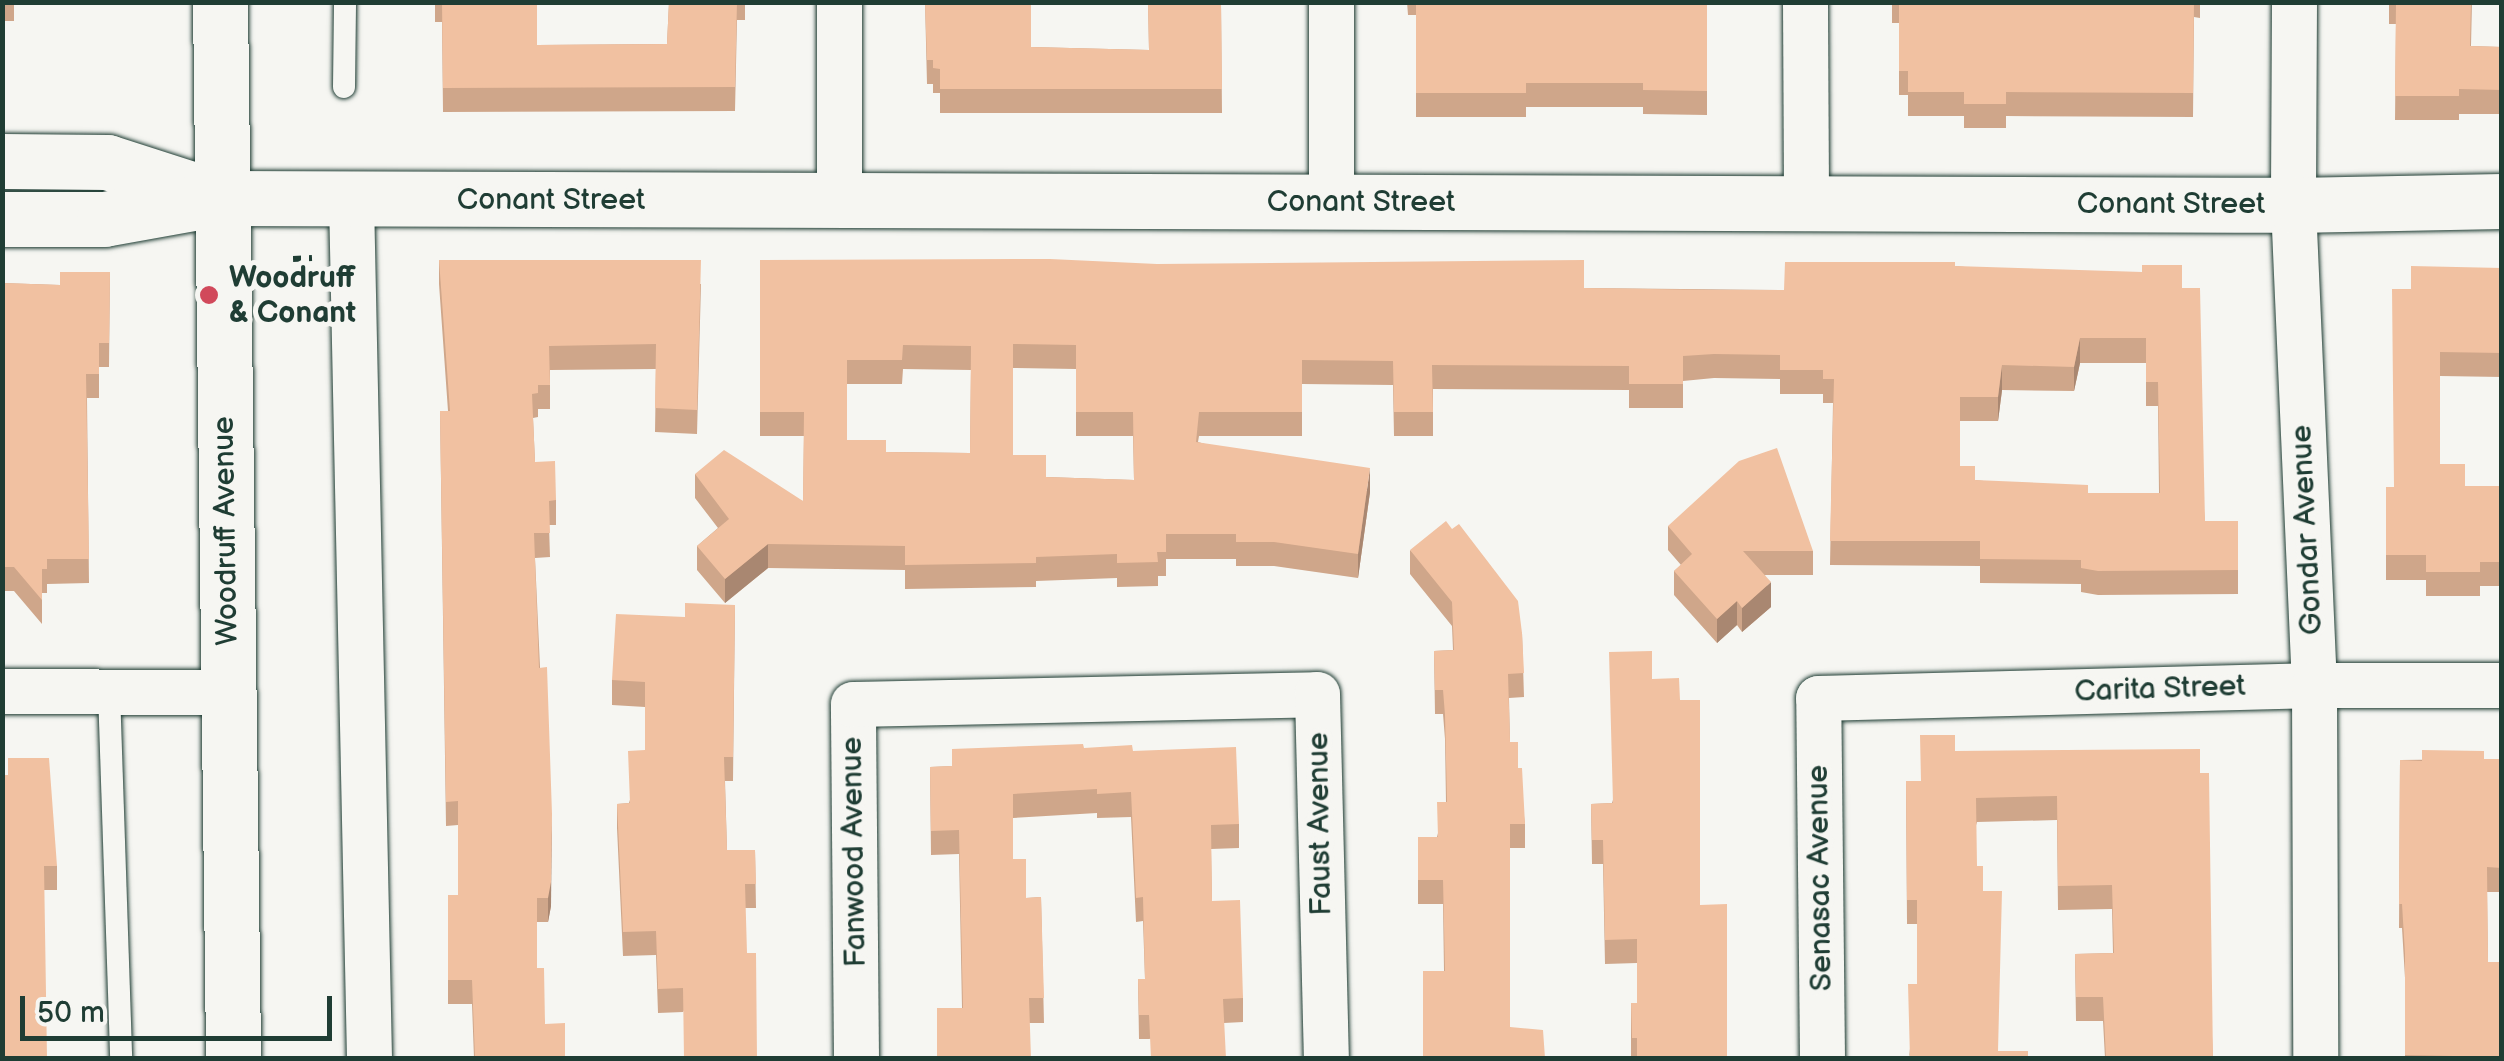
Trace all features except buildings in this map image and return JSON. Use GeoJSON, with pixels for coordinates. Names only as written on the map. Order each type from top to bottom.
{"type":"FeatureCollection","features":[{"type":"Feature","properties":{"kind":"street","name":"Woodruff Avenue"},"geometry":{"type":"LineString","coordinates":[[220,2],[233,1058]]}},
{"type":"Feature","properties":{"kind":"street"},"geometry":{"type":"LineString","coordinates":[[838,200],[839,2]]}},
{"type":"Feature","properties":{"kind":"street"},"geometry":{"type":"LineString","coordinates":[[1332,2],[1332,202]]}},
{"type":"Feature","properties":{"kind":"street"},"geometry":{"type":"LineString","coordinates":[[1805,2],[1806,201]]}},
{"type":"Feature","properties":{"kind":"street","name":"Gondar Avenue"},"geometry":{"type":"LineString","coordinates":[[2294,2],[2293,205],[2314,684],[2316,1058]]}},
{"type":"Feature","properties":{"kind":"street","name":"Conant Street"},"geometry":{"type":"LineString","coordinates":[[2,161],[106,162],[221,198]]}},
{"type":"Feature","properties":{"kind":"street","name":"Conant Street"},"geometry":{"type":"LineString","coordinates":[[2,219],[104,219],[221,198],[2293,205],[2502,201]]}},
{"type":"Feature","properties":{"kind":"street"},"geometry":{"type":"LineString","coordinates":[[351,199],[370,1058]]}},
{"type":"Feature","properties":{"kind":"street","name":"Carita Street"},"geometry":{"type":"LineString","coordinates":[[1818,698],[2314,684],[2502,685]]}},
{"type":"Feature","properties":{"kind":"street"},"geometry":{"type":"LineString","coordinates":[[2,691],[229,692]]}},
{"type":"Feature","properties":{"kind":"street","name":"Faust Avenue"},"geometry":{"type":"LineString","coordinates":[[1092,698],[1318,694],[1326,1058]]}},
{"type":"Feature","properties":{"kind":"street","name":"Fanwood Avenue"},"geometry":{"type":"LineString","coordinates":[[856,1058],[853,704],[1092,698]]}},
{"type":"Feature","properties":{"kind":"street","name":"Senasac Avenue"},"geometry":{"type":"LineString","coordinates":[[1818,698],[1822,1058]]}},
{"type":"Feature","properties":{"kind":"lane"},"geometry":{"type":"LineString","coordinates":[[344,87],[345,2]]}},
{"type":"Feature","properties":{"kind":"lane"},"geometry":{"type":"LineString","coordinates":[[109,691],[121,1058]]}},
{"type":"Feature","properties":{"kind":"place","name":"Woodruff & Conant"},"geometry":{"type":"Point","coordinates":[209,295]}}]}
